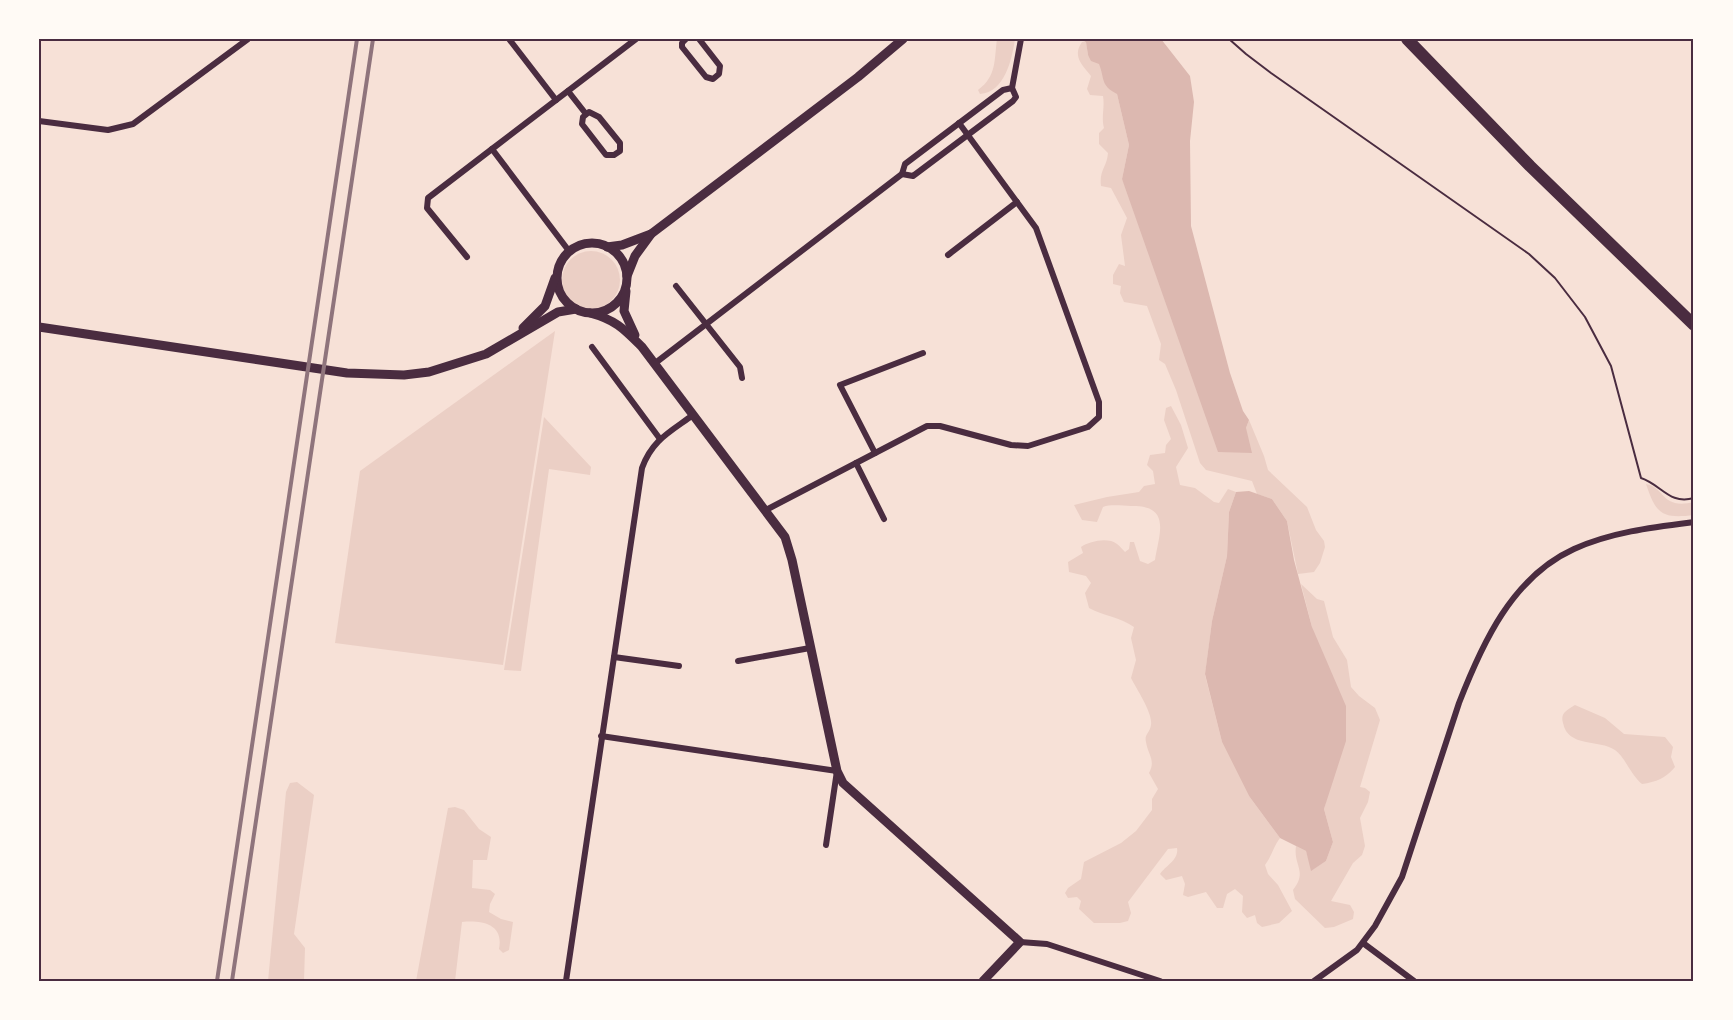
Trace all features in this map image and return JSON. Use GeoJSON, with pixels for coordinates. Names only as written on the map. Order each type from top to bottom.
{"type":"FeatureCollection","features":[{"type":"Feature","properties":{"kind":"main road"},"geometry":{"type":"LineString","coordinates":[[1407,39],[1530,166],[1694,325]]}},
{"type":"Feature","properties":{"kind":"street"},"geometry":{"type":"LineString","coordinates":[[39,121],[108,130],[133,124],[248,39]]}},
{"type":"Feature","properties":{"kind":"street"},"geometry":{"type":"LineString","coordinates":[[510,39],[556,100]]}},
{"type":"Feature","properties":{"kind":"street"},"geometry":{"type":"LineString","coordinates":[[467,257],[427,208],[428,198],[636,39]]}},
{"type":"Feature","properties":{"kind":"street"},"geometry":{"type":"LineString","coordinates":[[686,39],[682,47],[706,77],[713,79],[719,74],[720,66],[699,39]]}},
{"type":"Feature","properties":{"kind":"street"},"geometry":{"type":"LineString","coordinates":[[607,247],[622,245],[651,234],[858,77],[903,39]]}},
{"type":"Feature","properties":{"kind":"street"},"geometry":{"type":"LineString","coordinates":[[902,174],[913,176],[1013,101],[1016,97],[1012,88],[1021,39]]}},
{"type":"Feature","properties":{"kind":"street"},"geometry":{"type":"LineString","coordinates":[[654,364],[902,174],[905,164],[1003,90],[1012,88]]}},
{"type":"Feature","properties":{"kind":"street"},"geometry":{"type":"LineString","coordinates":[[568,91],[586,114]]}},
{"type":"Feature","properties":{"kind":"street"},"geometry":{"type":"LineString","coordinates":[[590,112],[596,114],[620,143],[620,151],[614,156],[606,155],[582,124],[586,114],[590,112]]}},
{"type":"Feature","properties":{"kind":"street"},"geometry":{"type":"LineString","coordinates":[[766,510],[927,426],[940,426],[1011,445],[1028,446],[1088,427],[1099,417],[1099,402],[1036,228],[959,123]]}},
{"type":"Feature","properties":{"kind":"street"},"geometry":{"type":"LineString","coordinates":[[492,149],[569,251]]}},
{"type":"Feature","properties":{"kind":"street"},"geometry":{"type":"LineString","coordinates":[[948,255],[1017,202]]}},
{"type":"Feature","properties":{"kind":"street"},"geometry":{"type":"LineString","coordinates":[[590,313],[600,312],[617,302],[635,256],[651,234]]}},
{"type":"Feature","properties":{"kind":"street"},"geometry":{"type":"LineString","coordinates":[[486,354],[534,319],[545,306],[552,292],[558,268],[569,251],[588,243],[598,244],[607,247],[621,259],[626,280],[624,311],[642,347],[785,537],[792,560],[837,771],[843,783],[1020,942],[1047,944],[1160,981]]}},
{"type":"Feature","properties":{"kind":"street"},"geometry":{"type":"LineString","coordinates":[[558,268],[558,287],[562,296],[576,309]]}},
{"type":"Feature","properties":{"kind":"street"},"geometry":{"type":"LineString","coordinates":[[676,286],[740,367],[742,378]]}},
{"type":"Feature","properties":{"kind":"street"},"geometry":{"type":"LineString","coordinates":[[39,327],[347,374],[376,376],[429,372],[486,354],[558,312],[576,309],[608,318],[621,326],[642,347]]}},
{"type":"Feature","properties":{"kind":"street"},"geometry":{"type":"LineString","coordinates":[[591,347],[660,439]]}},
{"type":"Feature","properties":{"kind":"street"},"geometry":{"type":"LineString","coordinates":[[875,453],[840,385],[923,353]]}},
{"type":"Feature","properties":{"kind":"street"},"geometry":{"type":"LineString","coordinates":[[566,981],[642,468],[648,451],[660,439],[693,415]]}},
{"type":"Feature","properties":{"kind":"street"},"geometry":{"type":"LineString","coordinates":[[856,463],[884,519]]}},
{"type":"Feature","properties":{"kind":"street"},"geometry":{"type":"LineString","coordinates":[[1314,981],[1348,957],[1363,943],[1402,877],[1459,703],[1485,643],[1510,604],[1542,569],[1574,549],[1647,528],[1694,522]]}},
{"type":"Feature","properties":{"kind":"street"},"geometry":{"type":"LineString","coordinates":[[738,661],[810,648]]}},
{"type":"Feature","properties":{"kind":"street"},"geometry":{"type":"LineString","coordinates":[[614,657],[680,666]]}},
{"type":"Feature","properties":{"kind":"street"},"geometry":{"type":"LineString","coordinates":[[601,736],[837,771]]}},
{"type":"Feature","properties":{"kind":"street"},"geometry":{"type":"LineString","coordinates":[[826,845],[837,771]]}},
{"type":"Feature","properties":{"kind":"street"},"geometry":{"type":"LineString","coordinates":[[983,981],[1020,942]]}},
{"type":"Feature","properties":{"kind":"street"},"geometry":{"type":"LineString","coordinates":[[1363,943],[1414,981]]}},
{"type":"Feature","properties":{"kind":"path"},"geometry":{"type":"LineString","coordinates":[[1230,39],[1271,73],[1529,254],[1555,278],[1585,317],[1611,366],[1641,478],[1653,482],[1668,496],[1683,501],[1694,498]]}},
{"type":"Feature","properties":{"kind":"shaded area"},"geometry":{"type":"Polygon","coordinates":[[[997,39],[1015,39],[1012,56],[1006,73],[996,87],[980,94],[978,90],[989,79],[994,67],[997,39]]]}},
{"type":"Feature","properties":{"kind":"shaded area"},"geometry":{"type":"Polygon","coordinates":[[[1081,39],[1161,39],[1190,76],[1194,102],[1190,141],[1191,226],[1230,373],[1243,411],[1249,420],[1246,428],[1252,453],[1218,452],[1122,179],[1129,145],[1117,94],[1105,85],[1099,64],[1091,61],[1086,42],[1081,39]]]}},
{"type":"Feature","properties":{"kind":"shaded area"},"geometry":{"type":"Polygon","coordinates":[[[1086,41],[1088,55],[1099,63],[1117,94],[1129,145],[1122,179],[1246,428],[1249,420],[1268,470],[1307,507],[1316,530],[1324,541],[1325,547],[1320,563],[1314,572],[1298,574],[1287,521],[1272,499],[1257,494],[1252,481],[1206,470],[1200,463],[1176,390],[1165,364],[1159,360],[1161,344],[1147,306],[1124,302],[1120,293],[1121,286],[1113,284],[1113,275],[1119,264],[1125,266],[1121,235],[1127,218],[1111,188],[1101,186],[1101,176],[1108,153],[1099,144],[1099,133],[1104,128],[1103,96],[1090,95],[1087,89],[1091,76],[1078,56],[1079,47],[1082,42],[1086,41]]]}},
{"type":"Feature","properties":{"kind":"shaded area"},"geometry":{"type":"Polygon","coordinates":[[[591,251],[602,253],[615,264],[620,280],[618,291],[607,304],[591,309],[580,307],[567,296],[562,280],[564,269],[575,256],[591,251]]]}},
{"type":"Feature","properties":{"kind":"shaded area"},"geometry":{"type":"Polygon","coordinates":[[[555,331],[503,665],[335,643],[360,471],[555,331]]]}},
{"type":"Feature","properties":{"kind":"shaded area"},"geometry":{"type":"Polygon","coordinates":[[[1171,406],[1181,425],[1188,448],[1176,467],[1180,485],[1195,488],[1214,502],[1219,503],[1228,489],[1236,492],[1229,512],[1227,556],[1212,621],[1205,675],[1222,742],[1249,796],[1280,838],[1265,865],[1268,874],[1278,885],[1292,911],[1279,923],[1262,927],[1257,923],[1255,915],[1247,918],[1242,912],[1243,896],[1235,889],[1227,894],[1223,908],[1217,908],[1206,892],[1188,897],[1183,895],[1185,884],[1182,876],[1166,880],[1160,874],[1176,856],[1177,848],[1168,849],[1128,902],[1131,913],[1128,921],[1094,923],[1079,909],[1081,901],[1077,897],[1068,898],[1065,893],[1081,879],[1084,862],[1121,843],[1136,831],[1152,810],[1152,799],[1158,789],[1149,773],[1152,761],[1146,735],[1151,720],[1131,678],[1136,660],[1131,638],[1134,627],[1089,608],[1085,593],[1091,583],[1086,576],[1069,572],[1068,562],[1083,553],[1081,547],[1104,540],[1113,542],[1125,552],[1129,549],[1130,542],[1134,542],[1140,561],[1148,564],[1155,560],[1160,531],[1158,516],[1153,510],[1144,507],[1117,505],[1103,507],[1097,522],[1082,520],[1074,505],[1139,492],[1144,486],[1155,484],[1153,471],[1147,465],[1150,455],[1165,453],[1166,445],[1171,439],[1164,420],[1166,408],[1171,406]]]}},
{"type":"Feature","properties":{"kind":"shaded area"},"geometry":{"type":"Polygon","coordinates":[[[544,417],[591,467],[590,475],[549,469],[521,671],[504,670],[544,417]]]}},
{"type":"Feature","properties":{"kind":"shaded area"},"geometry":{"type":"Polygon","coordinates":[[[1646,484],[1657,489],[1669,501],[1683,504],[1694,502],[1694,515],[1674,516],[1662,512],[1653,502],[1646,484]]]}},
{"type":"Feature","properties":{"kind":"shaded area"},"geometry":{"type":"Polygon","coordinates":[[[1249,491],[1272,499],[1287,521],[1294,560],[1312,627],[1346,706],[1346,741],[1324,809],[1333,842],[1326,861],[1311,871],[1306,851],[1280,838],[1249,796],[1222,742],[1205,674],[1212,621],[1227,556],[1229,512],[1236,492],[1249,491]]]}},
{"type":"Feature","properties":{"kind":"shaded area"},"geometry":{"type":"Polygon","coordinates":[[[1301,584],[1317,599],[1324,601],[1333,637],[1347,660],[1351,687],[1375,708],[1380,720],[1360,787],[1370,792],[1360,818],[1365,846],[1362,855],[1353,863],[1331,901],[1350,905],[1354,912],[1353,919],[1334,927],[1325,928],[1295,899],[1293,890],[1300,873],[1296,859],[1296,846],[1306,851],[1312,870],[1326,861],[1333,842],[1324,809],[1331,783],[1312,627],[1301,584]]]}},
{"type":"Feature","properties":{"kind":"shaded area"},"geometry":{"type":"Polygon","coordinates":[[[1575,705],[1605,718],[1624,734],[1665,737],[1673,747],[1671,757],[1675,767],[1660,779],[1642,784],[1615,750],[1577,740],[1566,731],[1562,717],[1575,705]]]}},
{"type":"Feature","properties":{"kind":"shaded area"},"geometry":{"type":"Polygon","coordinates":[[[297,782],[314,795],[294,934],[305,948],[304,981],[268,981],[286,792],[290,783],[297,782]]]}},
{"type":"Feature","properties":{"kind":"shaded area"},"geometry":{"type":"Polygon","coordinates":[[[455,807],[464,810],[479,829],[491,837],[487,860],[473,860],[472,888],[490,890],[495,894],[489,912],[501,919],[513,922],[509,950],[503,953],[499,949],[498,934],[490,925],[462,922],[455,981],[416,981],[448,808],[455,807]]]}},
{"type":"Feature","properties":{"kind":"railway"},"geometry":{"type":"LineString","coordinates":[[217,981],[357,39]]}},
{"type":"Feature","properties":{"kind":"railway"},"geometry":{"type":"LineString","coordinates":[[232,981],[373,39]]}}]}
